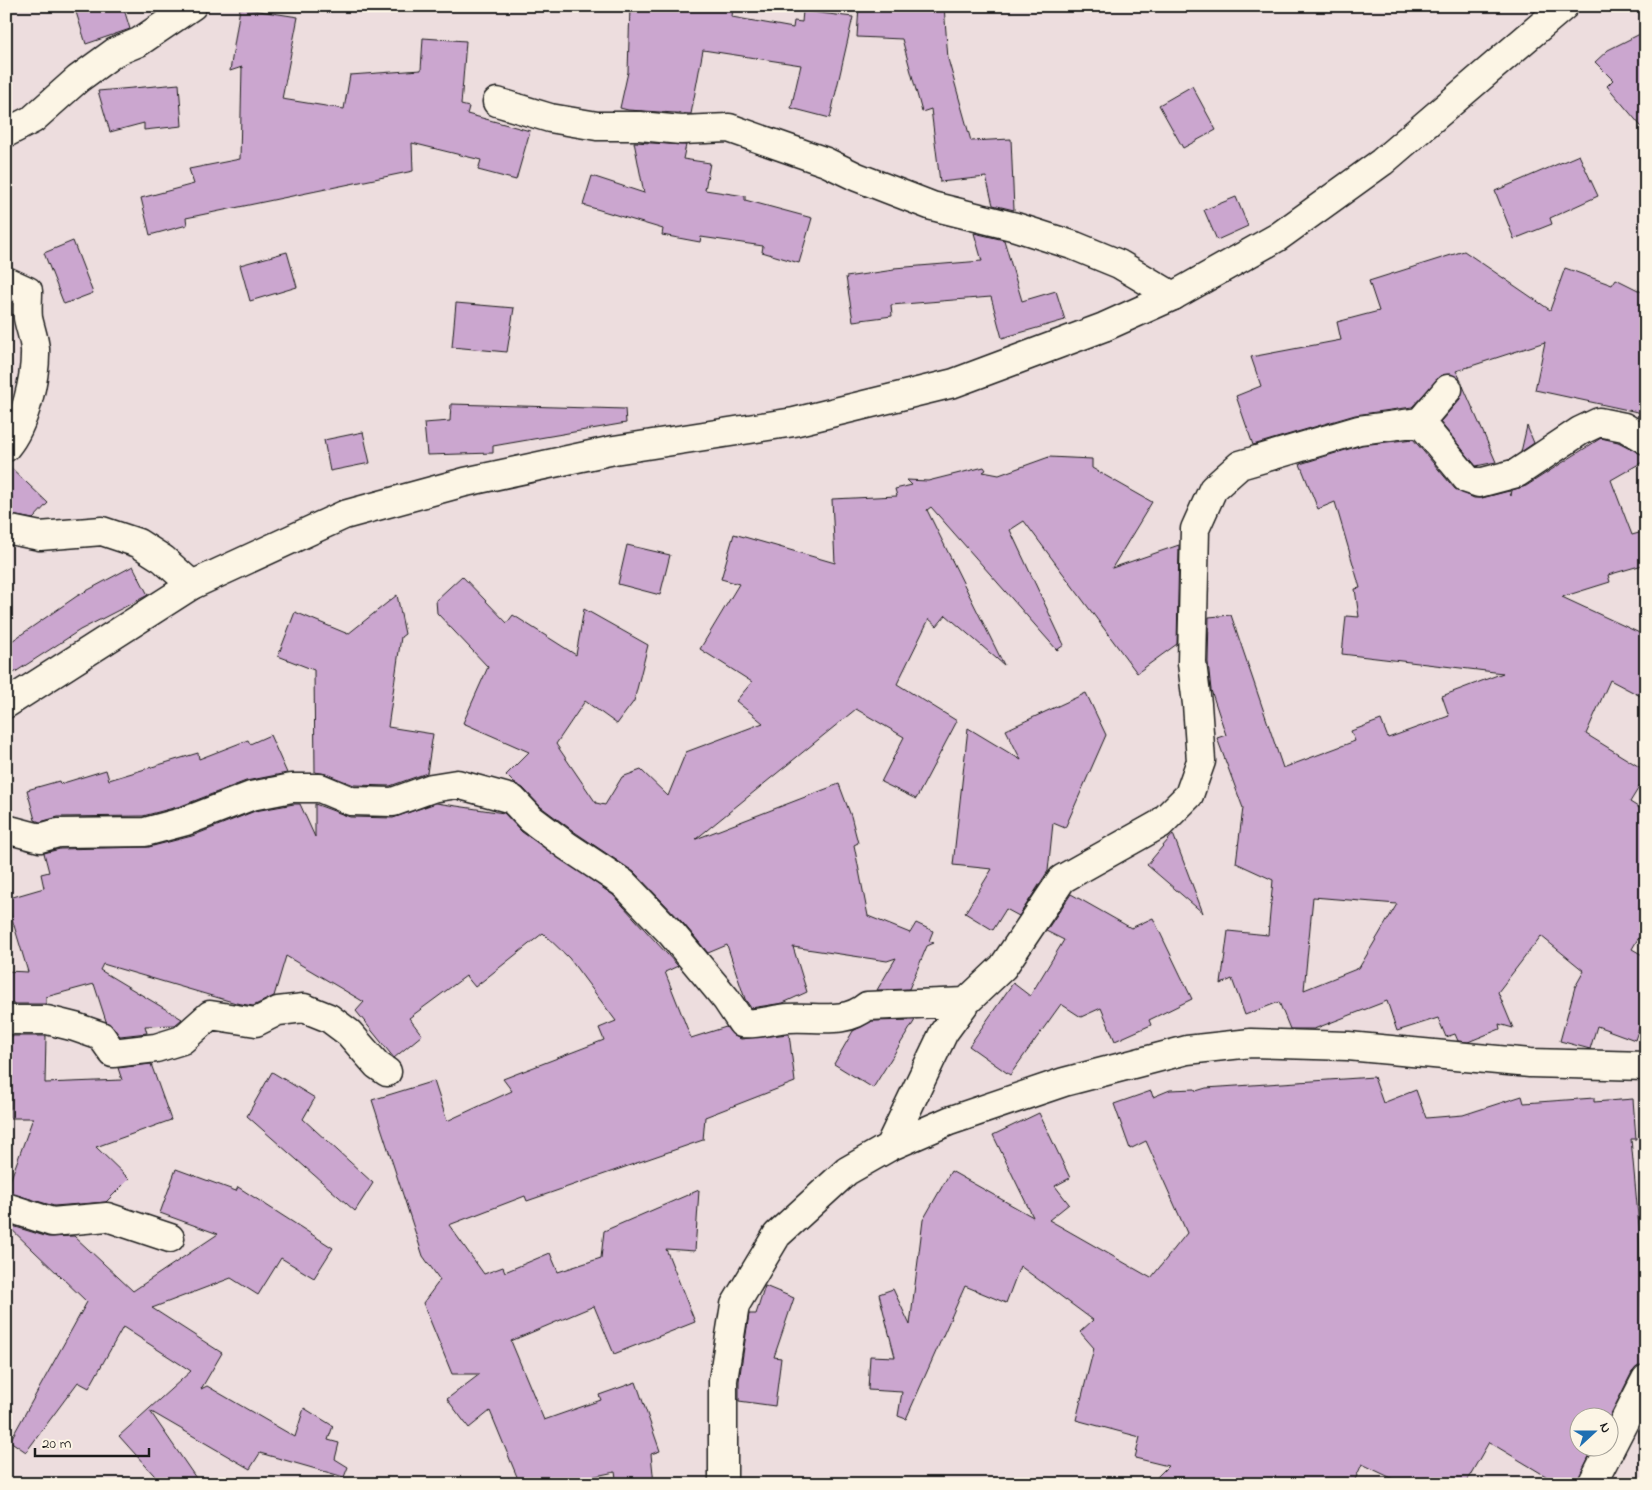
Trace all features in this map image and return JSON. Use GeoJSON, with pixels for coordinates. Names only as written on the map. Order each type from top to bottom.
{"type":"FeatureCollection","features":[{"type":"Feature","properties":{"kind":"street"},"geometry":{"type":"LineString","coordinates":[[6,133],[33,119],[78,79],[115,52],[139,42],[192,6]]}},
{"type":"Feature","properties":{"kind":"street"},"geometry":{"type":"LineString","coordinates":[[6,704],[192,585],[344,515],[465,482],[614,450],[794,422],[954,383],[1104,327],[1173,296],[1278,236],[1382,162],[1564,6]]}},
{"type":"Feature","properties":{"kind":"street"},"geometry":{"type":"LineString","coordinates":[[496,102],[550,118],[597,126],[640,126],[681,130],[729,128],[826,162],[882,187],[932,206],[1016,227],[1084,250],[1119,264],[1173,296]]}},
{"type":"Feature","properties":{"kind":"street"},"geometry":{"type":"LineString","coordinates":[[6,281],[28,291],[28,317],[35,348],[32,379],[24,411],[16,436],[6,447]]}},
{"type":"Feature","properties":{"kind":"street"},"geometry":{"type":"LineString","coordinates":[[889,1147],[944,1032],[966,1002],[1003,967],[1062,879],[1160,824],[1189,795],[1201,761],[1198,704],[1192,663],[1195,529],[1212,489],[1240,465],[1359,430],[1420,422],[1448,389]]}},
{"type":"Feature","properties":{"kind":"street"},"geometry":{"type":"LineString","coordinates":[[1420,422],[1466,479],[1479,483],[1517,473],[1580,431],[1599,422],[1624,427],[1646,440]]}},
{"type":"Feature","properties":{"kind":"street"},"geometry":{"type":"LineString","coordinates":[[6,530],[40,536],[102,531],[138,543],[163,559],[192,585]]}},
{"type":"Feature","properties":{"kind":"street"},"geometry":{"type":"LineString","coordinates":[[6,829],[40,838],[58,833],[145,832],[186,822],[251,796],[292,788],[320,788],[351,801],[393,802],[432,788],[457,784],[512,799],[545,830],[623,884],[672,934],[726,999],[742,1023],[752,1024],[789,1018],[825,1020],[857,1014],[867,1006],[966,1002]]}},
{"type":"Feature","properties":{"kind":"street"},"geometry":{"type":"LineString","coordinates":[[6,1020],[47,1020],[101,1036],[113,1053],[156,1048],[182,1040],[210,1015],[256,1022],[278,1011],[304,1008],[329,1018],[350,1033],[377,1065],[386,1072]]}},
{"type":"Feature","properties":{"kind":"street"},"geometry":{"type":"LineString","coordinates":[[723,1484],[723,1380],[735,1305],[777,1235],[848,1171],[889,1147],[949,1121],[1064,1082],[1188,1050],[1251,1043],[1348,1046],[1530,1063],[1646,1066]]}},
{"type":"Feature","properties":{"kind":"street"},"geometry":{"type":"LineString","coordinates":[[6,1207],[52,1222],[107,1217],[170,1238]]}},
{"type":"Feature","properties":{"kind":"street"},"geometry":{"type":"LineString","coordinates":[[1592,1484],[1646,1379]]}},
{"type":"Feature","properties":{"kind":"building"},"geometry":{"type":"Polygon","coordinates":[[[96,6],[123,6],[130,29],[86,44],[76,12],[96,6]]]}},
{"type":"Feature","properties":{"kind":"building"},"geometry":{"type":"Polygon","coordinates":[[[630,6],[733,6],[732,17],[793,28],[794,21],[802,22],[803,11],[853,17],[830,118],[791,108],[801,65],[703,50],[691,114],[620,108],[628,72],[630,6]]]}},
{"type":"Feature","properties":{"kind":"building"},"geometry":{"type":"Polygon","coordinates":[[[859,6],[944,6],[948,59],[971,141],[1011,139],[1014,210],[993,205],[986,177],[940,182],[931,109],[922,112],[902,39],[857,37],[859,6]]]}},
{"type":"Feature","properties":{"kind":"building"},"geometry":{"type":"Polygon","coordinates":[[[240,8],[298,17],[282,99],[344,109],[350,75],[421,70],[423,38],[466,41],[461,105],[469,107],[467,114],[530,131],[516,180],[478,170],[481,160],[412,143],[413,171],[186,218],[187,225],[150,235],[141,198],[194,184],[189,169],[240,159],[242,67],[230,71],[240,8]]]}},
{"type":"Feature","properties":{"kind":"building"},"geometry":{"type":"Polygon","coordinates":[[[1646,31],[1646,132],[1607,86],[1613,80],[1595,62],[1608,50],[1646,31]]]}},
{"type":"Feature","properties":{"kind":"building"},"geometry":{"type":"Polygon","coordinates":[[[179,84],[182,126],[144,130],[144,123],[110,132],[98,91],[179,84]]]}},
{"type":"Feature","properties":{"kind":"building"},"geometry":{"type":"Polygon","coordinates":[[[1192,86],[1216,130],[1183,148],[1159,105],[1192,86]]]}},
{"type":"Feature","properties":{"kind":"building"},"geometry":{"type":"Polygon","coordinates":[[[634,142],[686,145],[683,159],[710,163],[705,190],[745,196],[745,200],[812,218],[799,263],[762,252],[763,246],[701,237],[700,242],[662,235],[663,229],[583,205],[592,176],[644,193],[634,142]]]}},
{"type":"Feature","properties":{"kind":"building"},"geometry":{"type":"Polygon","coordinates":[[[1579,155],[1598,196],[1550,218],[1552,224],[1514,239],[1495,191],[1579,155]]]}},
{"type":"Feature","properties":{"kind":"building"},"geometry":{"type":"Polygon","coordinates":[[[1236,197],[1248,226],[1217,240],[1204,210],[1236,197]]]}},
{"type":"Feature","properties":{"kind":"building"},"geometry":{"type":"Polygon","coordinates":[[[974,233],[1004,240],[1022,301],[1056,291],[1065,320],[1002,338],[991,297],[891,305],[892,316],[853,321],[846,277],[894,270],[894,268],[982,261],[974,233]]]}},
{"type":"Feature","properties":{"kind":"building"},"geometry":{"type":"Polygon","coordinates":[[[73,241],[93,293],[64,304],[44,253],[73,241]]]}},
{"type":"Feature","properties":{"kind":"building"},"geometry":{"type":"Polygon","coordinates":[[[1464,251],[1550,310],[1565,268],[1612,285],[1616,279],[1646,294],[1646,422],[1637,416],[1642,413],[1535,390],[1545,342],[1456,371],[1461,380],[1451,374],[1442,375],[1412,407],[1355,415],[1253,445],[1236,396],[1261,386],[1251,357],[1341,340],[1337,322],[1379,311],[1369,281],[1464,251]]]}},
{"type":"Feature","properties":{"kind":"building"},"geometry":{"type":"Polygon","coordinates":[[[287,252],[297,287],[250,301],[240,265],[287,252]]]}},
{"type":"Feature","properties":{"kind":"building"},"geometry":{"type":"Polygon","coordinates":[[[456,303],[514,308],[507,352],[452,347],[456,303]]]}},
{"type":"Feature","properties":{"kind":"building"},"geometry":{"type":"Polygon","coordinates":[[[1463,386],[1496,462],[1476,466],[1440,422],[1460,399],[1463,386]]]}},
{"type":"Feature","properties":{"kind":"building"},"geometry":{"type":"Polygon","coordinates":[[[451,404],[625,409],[626,423],[493,446],[493,453],[427,455],[424,423],[450,421],[451,404]]]}},
{"type":"Feature","properties":{"kind":"building"},"geometry":{"type":"Polygon","coordinates":[[[1527,426],[1534,443],[1521,452],[1527,426]]]}},
{"type":"Feature","properties":{"kind":"building"},"geometry":{"type":"Polygon","coordinates":[[[363,432],[370,463],[330,471],[324,440],[363,432]]]}},
{"type":"Feature","properties":{"kind":"building"},"geometry":{"type":"Polygon","coordinates":[[[1601,438],[1618,442],[1646,456],[1646,460],[1611,480],[1632,535],[1646,531],[1646,564],[1608,575],[1610,582],[1562,597],[1646,636],[1646,699],[1610,680],[1586,734],[1646,771],[1646,776],[1630,802],[1646,812],[1646,925],[1632,949],[1646,957],[1646,1007],[1635,1040],[1597,1026],[1590,1049],[1560,1041],[1575,987],[1584,971],[1541,936],[1498,992],[1513,1028],[1499,1024],[1500,1029],[1468,1042],[1458,1041],[1455,1034],[1446,1037],[1438,1018],[1397,1031],[1387,1001],[1314,1029],[1290,1029],[1279,1002],[1245,1015],[1232,979],[1221,984],[1228,931],[1268,935],[1273,880],[1236,863],[1243,808],[1217,738],[1226,735],[1211,690],[1208,662],[1209,617],[1231,615],[1283,768],[1355,741],[1351,731],[1381,720],[1388,738],[1449,716],[1442,696],[1503,673],[1342,654],[1346,616],[1359,617],[1355,589],[1360,588],[1335,502],[1318,509],[1300,464],[1362,445],[1413,439],[1455,489],[1474,498],[1482,498],[1509,491],[1511,496],[1512,490],[1526,486],[1601,438]],[[1313,897],[1304,990],[1359,968],[1397,904],[1313,897]]]}},
{"type":"Feature","properties":{"kind":"building"},"geometry":{"type":"Polygon","coordinates":[[[1049,457],[1092,459],[1092,468],[1152,502],[1112,568],[1179,545],[1177,644],[1137,673],[1024,521],[1010,530],[1064,645],[1057,650],[931,507],[927,510],[1004,665],[946,615],[937,626],[929,619],[897,684],[957,721],[916,799],[881,782],[904,737],[856,709],[696,839],[839,784],[851,816],[858,843],[854,845],[868,916],[910,933],[916,923],[933,931],[929,941],[934,943],[927,946],[909,989],[877,990],[896,958],[887,961],[793,947],[807,992],[783,1003],[751,1008],[745,999],[727,945],[708,953],[683,923],[634,872],[576,833],[541,807],[523,788],[514,783],[506,775],[529,752],[463,723],[488,667],[437,613],[436,600],[462,576],[507,623],[513,615],[576,655],[584,609],[648,645],[634,701],[617,724],[585,701],[556,744],[596,803],[605,805],[622,777],[641,770],[668,796],[686,752],[763,723],[736,701],[752,682],[700,649],[739,584],[721,579],[734,534],[835,563],[832,499],[897,496],[895,489],[912,485],[907,480],[928,481],[984,467],[986,470],[983,472],[999,475],[1049,457]]]}},
{"type":"Feature","properties":{"kind":"building"},"geometry":{"type":"Polygon","coordinates":[[[6,463],[48,503],[33,519],[6,514],[6,463]]]}},
{"type":"Feature","properties":{"kind":"building"},"geometry":{"type":"Polygon","coordinates":[[[627,545],[670,555],[660,595],[618,584],[627,545]]]}},
{"type":"Feature","properties":{"kind":"building"},"geometry":{"type":"Polygon","coordinates":[[[133,566],[148,595],[80,630],[6,678],[6,645],[77,596],[133,566]]]}},
{"type":"Feature","properties":{"kind":"building"},"geometry":{"type":"Polygon","coordinates":[[[397,595],[405,634],[401,637],[388,727],[433,734],[427,773],[390,786],[354,785],[326,774],[315,772],[314,670],[278,656],[295,612],[348,634],[397,595]]]}},
{"type":"Feature","properties":{"kind":"building"},"geometry":{"type":"Polygon","coordinates":[[[1086,693],[1106,735],[1065,828],[1053,823],[1048,871],[1019,916],[1006,909],[993,930],[965,913],[992,869],[953,865],[968,728],[1021,760],[1006,730],[1086,693]]]}},
{"type":"Feature","properties":{"kind":"building"},"geometry":{"type":"Polygon","coordinates":[[[270,735],[287,773],[246,781],[181,806],[143,816],[58,817],[40,822],[35,820],[27,790],[59,781],[60,784],[106,770],[109,780],[198,753],[199,759],[248,740],[250,744],[270,735]]]}},
{"type":"Feature","properties":{"kind":"building"},"geometry":{"type":"Polygon","coordinates":[[[436,803],[504,813],[522,832],[613,895],[678,966],[665,972],[691,1038],[726,1027],[734,1036],[741,1039],[789,1034],[795,1082],[705,1117],[703,1140],[527,1201],[525,1196],[449,1225],[484,1274],[503,1267],[505,1272],[550,1253],[558,1272],[601,1258],[604,1231],[699,1190],[695,1251],[666,1249],[695,1322],[614,1354],[594,1306],[511,1341],[544,1420],[601,1400],[599,1395],[636,1382],[660,1451],[651,1454],[654,1484],[617,1484],[615,1472],[576,1480],[571,1484],[520,1484],[490,1411],[469,1428],[447,1399],[480,1374],[452,1374],[423,1303],[440,1280],[423,1256],[372,1100],[434,1081],[447,1121],[512,1091],[503,1079],[604,1040],[599,1028],[616,1021],[569,958],[543,933],[475,987],[466,976],[409,1018],[422,1035],[394,1058],[356,1011],[364,1002],[286,956],[274,996],[253,1006],[236,1003],[103,964],[100,970],[182,1019],[175,1025],[145,1026],[147,1033],[120,1036],[106,1021],[94,984],[46,997],[46,1004],[6,1004],[6,971],[28,972],[6,899],[44,888],[41,874],[49,872],[44,853],[60,849],[149,847],[192,836],[255,811],[294,804],[300,804],[315,837],[315,804],[350,817],[393,818],[436,803]]]}},
{"type":"Feature","properties":{"kind":"building"},"geometry":{"type":"Polygon","coordinates":[[[1173,834],[1203,913],[1147,865],[1173,834]]]}},
{"type":"Feature","properties":{"kind":"building"},"geometry":{"type":"Polygon","coordinates":[[[1071,894],[1131,928],[1153,918],[1192,999],[1149,1020],[1151,1025],[1115,1041],[1101,1008],[1081,1017],[1061,1004],[1010,1075],[969,1046],[1013,983],[1030,996],[1064,940],[1046,931],[1071,894]]]}},
{"type":"Feature","properties":{"kind":"building"},"geometry":{"type":"Polygon","coordinates":[[[915,1020],[873,1088],[834,1064],[853,1031],[872,1021],[915,1020]]]}},
{"type":"Feature","properties":{"kind":"building"},"geometry":{"type":"Polygon","coordinates":[[[11,1036],[46,1036],[45,1083],[122,1080],[118,1068],[151,1064],[171,1120],[96,1147],[129,1179],[106,1202],[54,1206],[6,1192],[33,1118],[10,1118],[11,1036]]]}},
{"type":"Feature","properties":{"kind":"building"},"geometry":{"type":"Polygon","coordinates":[[[272,1072],[315,1098],[303,1119],[373,1183],[355,1211],[247,1116],[272,1072]]]}},
{"type":"Feature","properties":{"kind":"building"},"geometry":{"type":"Polygon","coordinates":[[[1374,1077],[1383,1103],[1416,1090],[1426,1118],[1463,1115],[1522,1096],[1524,1103],[1594,1098],[1594,1102],[1633,1099],[1636,1139],[1631,1139],[1639,1227],[1643,1364],[1632,1372],[1614,1408],[1570,1408],[1570,1458],[1588,1458],[1576,1484],[1559,1484],[1489,1442],[1465,1484],[1404,1484],[1362,1464],[1353,1484],[1150,1484],[1168,1466],[1135,1458],[1140,1437],[1076,1420],[1094,1348],[1080,1332],[1093,1320],[1020,1266],[1006,1303],[965,1286],[906,1419],[898,1416],[902,1392],[868,1390],[870,1356],[895,1357],[879,1294],[893,1289],[910,1325],[923,1220],[951,1171],[1033,1217],[993,1135],[1039,1113],[1070,1178],[1055,1186],[1069,1204],[1049,1220],[1151,1278],[1187,1233],[1146,1141],[1130,1149],[1114,1104],[1151,1091],[1153,1097],[1170,1090],[1195,1089],[1196,1091],[1206,1088],[1374,1077]]]}},
{"type":"Feature","properties":{"kind":"building"},"geometry":{"type":"Polygon","coordinates":[[[176,1169],[236,1191],[238,1187],[333,1248],[314,1278],[281,1258],[258,1295],[231,1278],[152,1308],[222,1353],[201,1389],[207,1386],[295,1437],[304,1408],[333,1426],[328,1440],[339,1443],[335,1459],[348,1467],[344,1477],[260,1453],[250,1469],[150,1411],[200,1484],[162,1484],[119,1436],[191,1371],[123,1327],[89,1388],[78,1382],[26,1452],[10,1441],[87,1302],[6,1224],[48,1237],[74,1236],[133,1291],[218,1234],[160,1213],[176,1169]]]}},
{"type":"Feature","properties":{"kind":"building"},"geometry":{"type":"Polygon","coordinates":[[[765,1286],[794,1298],[774,1357],[781,1358],[775,1406],[739,1401],[739,1381],[749,1314],[756,1314],[765,1286]]]}}]}
